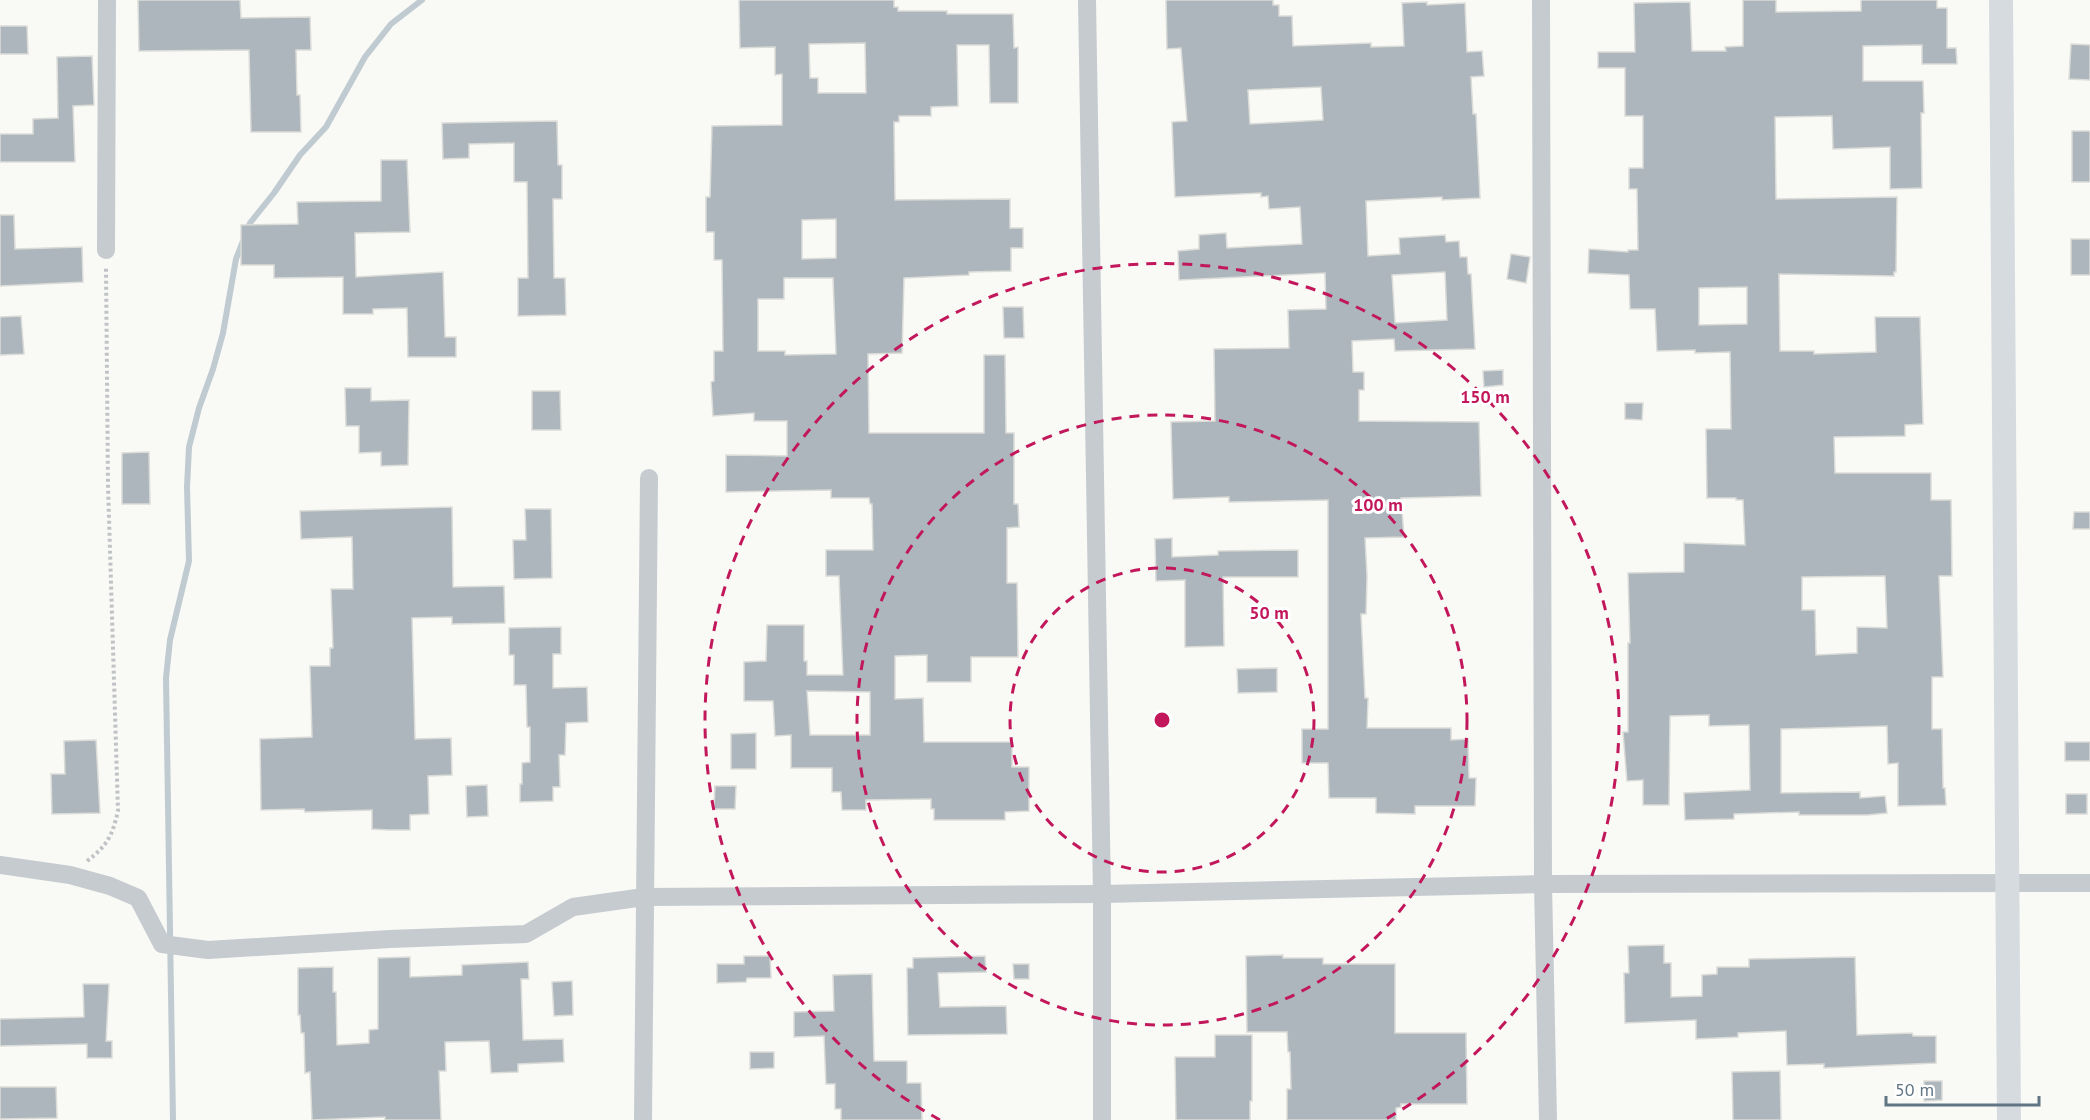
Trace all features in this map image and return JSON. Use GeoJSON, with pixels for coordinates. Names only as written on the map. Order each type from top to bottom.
{"type":"FeatureCollection","features":[{"type":"Feature","properties":{"kind":"street"},"geometry":{"type":"LineString","coordinates":[[106,249],[107,0]]}},
{"type":"Feature","properties":{"kind":"street"},"geometry":{"type":"LineString","coordinates":[[1087,0],[1102,894],[1102,1120]]}},
{"type":"Feature","properties":{"kind":"street"},"geometry":{"type":"LineString","coordinates":[[1541,0],[1544,884],[1548,1120]]}},
{"type":"Feature","properties":{"kind":"street"},"geometry":{"type":"LineString","coordinates":[[2001,0],[2009,1120]]}},
{"type":"Feature","properties":{"kind":"street"},"geometry":{"type":"LineString","coordinates":[[643,1120],[649,478]]}},
{"type":"Feature","properties":{"kind":"street"},"geometry":{"type":"LineString","coordinates":[[0,865],[70,875],[110,886],[138,898],[162,944],[208,950],[390,939],[526,934],[573,907],[644,897],[1102,894],[1544,884],[2006,885],[2090,883]]}},
{"type":"Feature","properties":{"kind":"path"},"geometry":{"type":"LineString","coordinates":[[70,875],[97,854],[113,835],[118,811],[108,485],[106,249]]}},
{"type":"Feature","properties":{"kind":"building"},"geometry":{"type":"Polygon","coordinates":[[[138,0],[240,0],[241,18],[310,17],[311,50],[296,50],[301,132],[251,132],[249,50],[139,51],[138,0]]]}},
{"type":"Feature","properties":{"kind":"building"},"geometry":{"type":"Polygon","coordinates":[[[739,0],[894,0],[894,7],[898,7],[898,11],[1013,14],[1014,48],[1018,47],[1018,103],[990,103],[989,45],[957,45],[958,106],[931,107],[931,116],[899,116],[899,122],[894,122],[895,200],[1010,199],[1010,228],[1023,228],[1023,248],[1011,248],[1011,271],[904,278],[902,353],[868,354],[869,433],[984,433],[984,355],[1005,355],[1006,433],[1014,433],[1014,504],[1018,504],[1019,527],[1007,528],[1007,583],[1017,583],[1018,657],[971,657],[971,682],[927,682],[927,655],[895,656],[895,699],[923,698],[924,742],[1012,742],[1012,767],[1029,767],[1029,811],[1005,812],[1005,820],[934,820],[931,799],[866,800],[866,810],[842,810],[841,792],[832,792],[832,768],[791,768],[791,735],[775,736],[773,701],[744,701],[744,662],[766,661],[767,625],[804,625],[804,661],[807,661],[807,675],[843,675],[839,576],[826,576],[826,550],[873,550],[872,504],[869,498],[831,498],[831,490],[726,492],[726,455],[787,456],[787,421],[754,421],[754,413],[713,416],[711,382],[714,381],[714,351],[723,351],[722,260],[714,260],[714,232],[706,232],[706,197],[710,197],[712,126],[782,125],[782,74],[775,75],[775,47],[740,48],[739,0]],[[865,43],[809,44],[810,78],[818,78],[818,93],[866,93],[865,43]],[[836,219],[802,220],[802,259],[836,258],[836,219]],[[784,278],[784,299],[758,299],[758,351],[785,351],[785,355],[836,354],[833,278],[784,278]],[[807,691],[810,735],[870,735],[870,692],[807,691]]]}},
{"type":"Feature","properties":{"kind":"building"},"geometry":{"type":"Polygon","coordinates":[[[1166,0],[1273,0],[1273,5],[1279,5],[1279,16],[1292,16],[1293,46],[1371,43],[1371,47],[1404,46],[1402,3],[1427,2],[1427,5],[1465,3],[1467,52],[1482,51],[1484,76],[1471,77],[1473,114],[1476,114],[1480,198],[1442,200],[1442,197],[1366,201],[1368,256],[1400,254],[1399,238],[1445,235],[1446,242],[1459,241],[1460,257],[1467,257],[1468,274],[1471,274],[1475,349],[1395,351],[1394,339],[1352,341],[1353,372],[1364,372],[1364,390],[1359,390],[1359,421],[1479,422],[1481,496],[1401,498],[1404,537],[1365,538],[1366,614],[1361,614],[1365,698],[1368,698],[1367,728],[1451,728],[1451,740],[1468,739],[1469,778],[1476,778],[1475,806],[1415,806],[1415,814],[1376,813],[1376,798],[1329,798],[1328,763],[1302,763],[1302,729],[1328,729],[1328,500],[1229,502],[1229,497],[1173,499],[1171,422],[1215,421],[1214,349],[1289,348],[1288,310],[1326,309],[1325,273],[1179,280],[1178,251],[1199,249],[1199,235],[1226,233],[1227,248],[1302,244],[1300,207],[1269,209],[1268,196],[1261,197],[1261,193],[1175,197],[1172,122],[1187,121],[1181,48],[1167,49],[1166,0]],[[1321,87],[1248,90],[1250,124],[1323,120],[1321,87]],[[1445,272],[1392,275],[1395,323],[1447,320],[1445,272]]]}},
{"type":"Feature","properties":{"kind":"building"},"geometry":{"type":"Polygon","coordinates":[[[1743,0],[1776,0],[1776,12],[1861,11],[1861,0],[1937,0],[1937,8],[1947,8],[1947,48],[1956,48],[1957,64],[1922,64],[1922,45],[1863,46],[1863,81],[1923,81],[1922,188],[1890,189],[1890,147],[1833,149],[1832,116],[1775,117],[1776,199],[1897,197],[1896,272],[1894,276],[1779,274],[1780,351],[1814,351],[1814,354],[1876,352],[1875,317],[1920,317],[1923,424],[1905,425],[1905,436],[1834,437],[1835,473],[1931,473],[1931,500],[1951,500],[1952,576],[1939,576],[1943,677],[1932,677],[1932,729],[1942,729],[1943,788],[1945,788],[1946,805],[1898,806],[1898,763],[1888,764],[1887,726],[1781,729],[1781,793],[1860,792],[1860,798],[1885,796],[1887,813],[1867,815],[1799,815],[1799,812],[1734,814],[1734,819],[1685,820],[1684,793],[1750,790],[1749,725],[1709,726],[1709,715],[1670,716],[1669,805],[1643,805],[1643,780],[1627,781],[1623,732],[1628,732],[1628,643],[1630,643],[1628,573],[1684,572],[1684,543],[1745,545],[1743,500],[1707,498],[1706,429],[1731,429],[1730,352],[1657,351],[1655,309],[1630,309],[1629,275],[1588,273],[1589,249],[1628,252],[1628,250],[1638,250],[1637,189],[1629,189],[1629,168],[1643,168],[1643,116],[1625,116],[1625,68],[1598,68],[1598,52],[1635,52],[1634,3],[1690,2],[1692,51],[1726,51],[1725,47],[1743,46],[1743,0]],[[1747,287],[1699,288],[1699,325],[1747,324],[1747,287]],[[1885,576],[1802,577],[1802,610],[1815,610],[1816,655],[1857,653],[1857,627],[1887,628],[1885,576]]]}},
{"type":"Feature","properties":{"kind":"building"},"geometry":{"type":"Polygon","coordinates":[[[0,26],[27,26],[28,54],[0,54],[0,26]]]}},
{"type":"Feature","properties":{"kind":"building"},"geometry":{"type":"Polygon","coordinates":[[[2071,44],[2090,45],[2090,80],[2069,79],[2071,44]]]}},
{"type":"Feature","properties":{"kind":"building"},"geometry":{"type":"Polygon","coordinates":[[[92,56],[94,105],[73,106],[75,162],[0,162],[0,134],[33,134],[33,119],[58,118],[57,57],[92,56]]]}},
{"type":"Feature","properties":{"kind":"building"},"geometry":{"type":"Polygon","coordinates":[[[557,121],[558,165],[562,165],[562,199],[553,199],[554,278],[565,278],[566,315],[518,316],[518,278],[528,278],[527,182],[514,182],[514,143],[469,144],[469,158],[443,159],[442,123],[557,121]]]}},
{"type":"Feature","properties":{"kind":"building"},"geometry":{"type":"Polygon","coordinates":[[[2072,131],[2090,131],[2090,182],[2072,182],[2072,131]]]}},
{"type":"Feature","properties":{"kind":"building"},"geometry":{"type":"Polygon","coordinates":[[[381,160],[407,160],[410,232],[355,233],[356,277],[443,272],[445,337],[456,337],[456,357],[408,357],[407,308],[373,309],[373,314],[343,314],[343,277],[274,278],[274,265],[241,265],[241,225],[298,224],[297,202],[381,201],[381,160]]]}},
{"type":"Feature","properties":{"kind":"building"},"geometry":{"type":"Polygon","coordinates":[[[0,215],[14,215],[15,249],[82,247],[83,282],[0,286],[0,215]]]}},
{"type":"Feature","properties":{"kind":"building"},"geometry":{"type":"Polygon","coordinates":[[[2071,239],[2090,239],[2090,275],[2071,275],[2071,239]]]}},
{"type":"Feature","properties":{"kind":"building"},"geometry":{"type":"Polygon","coordinates":[[[1511,254],[1530,257],[1526,283],[1507,279],[1511,254]]]}},
{"type":"Feature","properties":{"kind":"building"},"geometry":{"type":"Polygon","coordinates":[[[1003,307],[1023,307],[1024,338],[1004,338],[1003,307]]]}},
{"type":"Feature","properties":{"kind":"building"},"geometry":{"type":"Polygon","coordinates":[[[21,316],[24,354],[0,355],[0,317],[21,316]]]}},
{"type":"Feature","properties":{"kind":"building"},"geometry":{"type":"Polygon","coordinates":[[[1503,370],[1503,385],[1484,387],[1483,371],[1503,370]]]}},
{"type":"Feature","properties":{"kind":"building"},"geometry":{"type":"Polygon","coordinates":[[[345,388],[371,388],[371,401],[409,400],[408,465],[381,466],[381,452],[359,453],[359,426],[346,426],[345,388]]]}},
{"type":"Feature","properties":{"kind":"building"},"geometry":{"type":"Polygon","coordinates":[[[532,391],[560,391],[561,430],[532,430],[532,391]]]}},
{"type":"Feature","properties":{"kind":"building"},"geometry":{"type":"Polygon","coordinates":[[[1625,403],[1643,403],[1642,420],[1625,419],[1625,403]]]}},
{"type":"Feature","properties":{"kind":"building"},"geometry":{"type":"Polygon","coordinates":[[[149,452],[150,504],[122,504],[122,453],[149,452]]]}},
{"type":"Feature","properties":{"kind":"building"},"geometry":{"type":"Polygon","coordinates":[[[452,507],[453,587],[504,586],[505,623],[452,624],[452,617],[412,618],[415,739],[451,738],[452,775],[428,776],[429,814],[410,815],[410,830],[388,830],[372,829],[372,810],[305,812],[304,809],[261,810],[260,739],[312,737],[310,666],[330,666],[330,648],[333,648],[331,589],[353,589],[352,537],[301,539],[300,511],[452,507]]]}},
{"type":"Feature","properties":{"kind":"building"},"geometry":{"type":"Polygon","coordinates":[[[525,509],[551,509],[552,578],[514,579],[513,540],[526,540],[525,509]]]}},
{"type":"Feature","properties":{"kind":"building"},"geometry":{"type":"Polygon","coordinates":[[[2074,512],[2090,512],[2090,529],[2073,529],[2074,512]]]}},
{"type":"Feature","properties":{"kind":"building"},"geometry":{"type":"Polygon","coordinates":[[[1172,538],[1172,557],[1218,555],[1218,551],[1298,550],[1298,577],[1223,577],[1224,646],[1185,647],[1185,580],[1156,581],[1155,539],[1172,538]]]}},
{"type":"Feature","properties":{"kind":"building"},"geometry":{"type":"Polygon","coordinates":[[[561,627],[561,654],[553,654],[553,688],[587,687],[588,722],[566,723],[565,755],[559,755],[560,787],[553,787],[553,801],[520,802],[522,763],[530,762],[530,727],[527,727],[526,685],[514,685],[514,655],[509,655],[509,628],[561,627]]]}},
{"type":"Feature","properties":{"kind":"building"},"geometry":{"type":"Polygon","coordinates":[[[1277,668],[1277,692],[1238,693],[1237,669],[1277,668]]]}},
{"type":"Feature","properties":{"kind":"building"},"geometry":{"type":"Polygon","coordinates":[[[756,733],[756,769],[731,769],[731,734],[756,733]]]}},
{"type":"Feature","properties":{"kind":"building"},"geometry":{"type":"Polygon","coordinates":[[[96,740],[100,813],[52,814],[51,774],[65,774],[64,741],[96,740]]]}},
{"type":"Feature","properties":{"kind":"building"},"geometry":{"type":"Polygon","coordinates":[[[2065,742],[2090,742],[2090,761],[2065,761],[2065,742]]]}},
{"type":"Feature","properties":{"kind":"building"},"geometry":{"type":"Polygon","coordinates":[[[487,785],[488,816],[467,817],[466,786],[487,785]]]}},
{"type":"Feature","properties":{"kind":"building"},"geometry":{"type":"Polygon","coordinates":[[[715,786],[736,786],[735,809],[714,809],[715,786]]]}},
{"type":"Feature","properties":{"kind":"building"},"geometry":{"type":"Polygon","coordinates":[[[2066,794],[2087,794],[2087,814],[2066,814],[2066,794]]]}},
{"type":"Feature","properties":{"kind":"building"},"geometry":{"type":"Polygon","coordinates":[[[1664,945],[1664,963],[1671,963],[1671,997],[1702,996],[1702,975],[1717,974],[1717,967],[1749,967],[1749,959],[1855,957],[1857,1035],[1912,1033],[1913,1036],[1936,1036],[1936,1063],[1824,1068],[1824,1064],[1787,1065],[1786,1031],[1738,1033],[1738,1037],[1696,1039],[1696,1020],[1625,1023],[1624,973],[1629,973],[1628,946],[1664,945]]]}},
{"type":"Feature","properties":{"kind":"building"},"geometry":{"type":"Polygon","coordinates":[[[1283,955],[1283,958],[1323,958],[1323,964],[1395,964],[1395,1033],[1466,1033],[1467,1104],[1401,1104],[1401,1107],[1396,1108],[1396,1120],[1287,1120],[1287,1089],[1291,1089],[1287,1032],[1247,1032],[1246,956],[1283,955]]]}},
{"type":"Feature","properties":{"kind":"building"},"geometry":{"type":"Polygon","coordinates":[[[744,956],[770,956],[771,978],[747,978],[746,982],[717,983],[717,964],[744,964],[744,956]]]}},
{"type":"Feature","properties":{"kind":"building"},"geometry":{"type":"Polygon","coordinates":[[[985,956],[986,972],[938,973],[940,1007],[1006,1006],[1007,1034],[908,1035],[907,968],[913,968],[913,958],[985,956]]]}},
{"type":"Feature","properties":{"kind":"building"},"geometry":{"type":"Polygon","coordinates":[[[410,957],[410,977],[462,975],[462,965],[528,962],[529,979],[521,979],[523,1040],[563,1039],[564,1062],[518,1064],[518,1072],[491,1073],[489,1041],[445,1042],[446,1071],[439,1071],[441,1120],[385,1120],[385,1117],[312,1120],[310,1072],[305,1073],[304,1033],[301,1033],[300,1015],[298,1015],[298,968],[333,967],[337,1045],[369,1043],[369,1030],[378,1029],[378,958],[410,957]]]}},
{"type":"Feature","properties":{"kind":"building"},"geometry":{"type":"Polygon","coordinates":[[[1013,964],[1029,964],[1029,979],[1014,979],[1013,964]]]}},
{"type":"Feature","properties":{"kind":"building"},"geometry":{"type":"Polygon","coordinates":[[[872,974],[874,1061],[907,1061],[907,1083],[921,1083],[922,1120],[841,1120],[841,1109],[835,1109],[835,1084],[826,1084],[824,1036],[794,1037],[794,1012],[834,1011],[833,975],[872,974]]]}},
{"type":"Feature","properties":{"kind":"building"},"geometry":{"type":"Polygon","coordinates":[[[572,981],[573,1015],[554,1016],[552,982],[572,981]]]}},
{"type":"Feature","properties":{"kind":"building"},"geometry":{"type":"Polygon","coordinates":[[[83,984],[109,984],[106,1041],[112,1041],[112,1058],[87,1058],[87,1044],[0,1046],[0,1019],[84,1017],[83,984]]]}},
{"type":"Feature","properties":{"kind":"building"},"geometry":{"type":"Polygon","coordinates":[[[1215,1035],[1252,1035],[1250,1120],[1176,1120],[1175,1057],[1215,1057],[1215,1035]]]}},
{"type":"Feature","properties":{"kind":"building"},"geometry":{"type":"Polygon","coordinates":[[[750,1052],[774,1052],[774,1068],[750,1069],[750,1052]]]}},
{"type":"Feature","properties":{"kind":"building"},"geometry":{"type":"Polygon","coordinates":[[[1780,1071],[1781,1120],[1733,1120],[1732,1072],[1780,1071]]]}},
{"type":"Feature","properties":{"kind":"building"},"geometry":{"type":"Polygon","coordinates":[[[1924,1081],[1942,1081],[1942,1100],[1924,1101],[1924,1081]]]}},
{"type":"Feature","properties":{"kind":"building"},"geometry":{"type":"Polygon","coordinates":[[[0,1087],[56,1087],[57,1118],[0,1119],[0,1087]]]}},
{"type":"Feature","properties":{"kind":"waterway"},"geometry":{"type":"LineString","coordinates":[[247,231],[250,223],[300,155],[326,127],[365,57],[391,24],[422,0]]}},
{"type":"Feature","properties":{"kind":"waterway"},"geometry":{"type":"LineString","coordinates":[[173,1120],[166,678],[170,640],[189,561],[187,487],[189,447],[223,333],[236,259],[243,241]]}}]}
